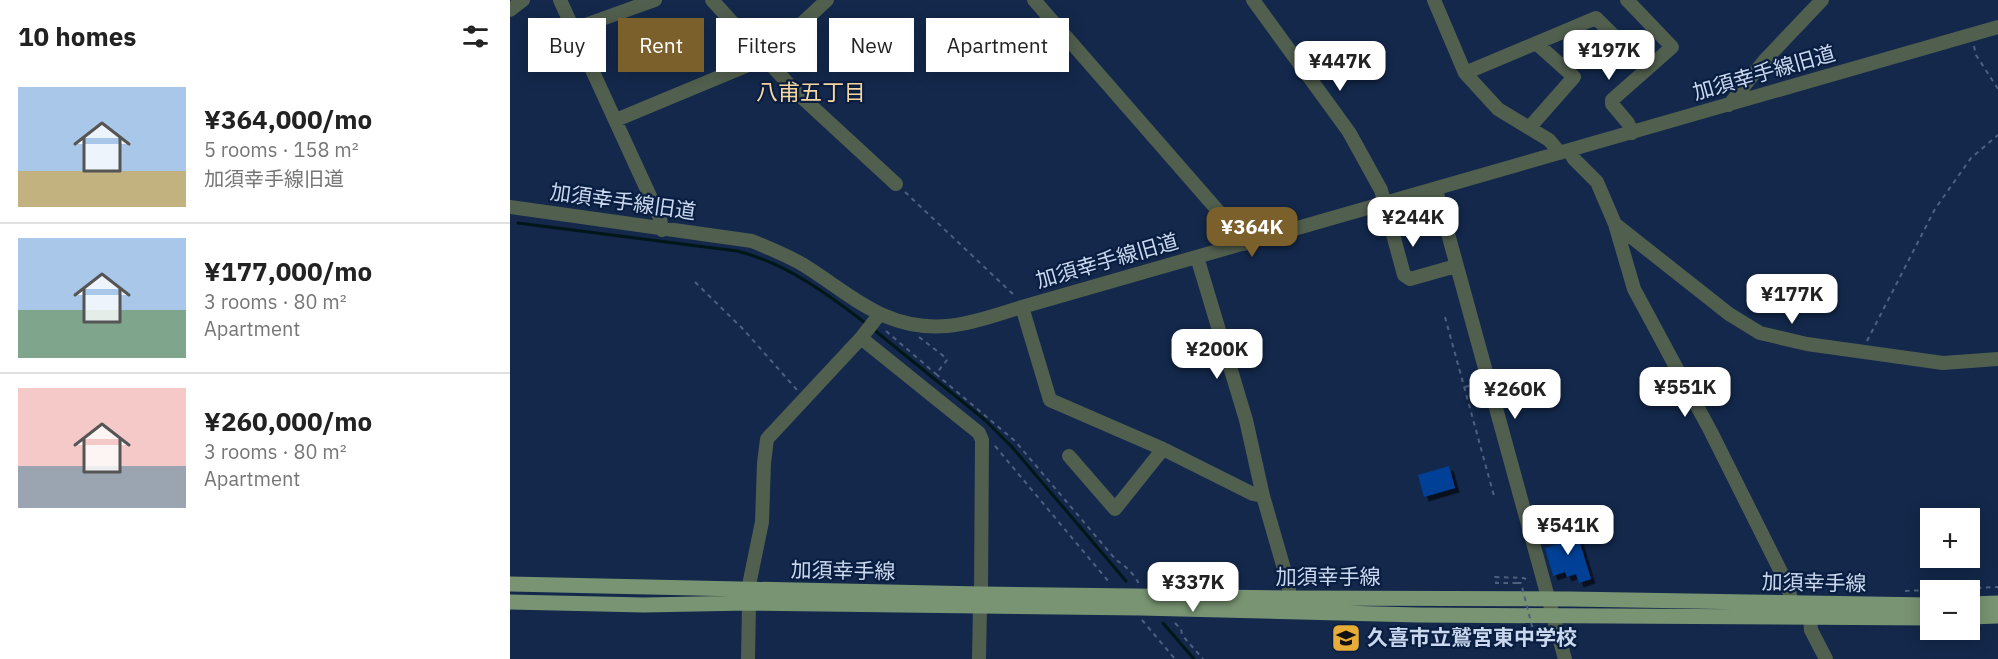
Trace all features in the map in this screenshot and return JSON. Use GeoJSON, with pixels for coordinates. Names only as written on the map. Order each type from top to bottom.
{"type":"FeatureCollection","features":[{"type":"Feature","properties":{"kind":"main road","name":"加須幸手線"},"geometry":{"type":"LineString","coordinates":[[510,584],[749,596],[980,600],[1140,608],[1406,615],[1920,618]]}},
{"type":"Feature","properties":{"kind":"main road","name":"加須幸手線"},"geometry":{"type":"LineString","coordinates":[[510,602],[644,604],[749,596]]}},
{"type":"Feature","properties":{"kind":"main road","name":"加須幸手線"},"geometry":{"type":"LineString","coordinates":[[980,600],[1111,596],[1548,598],[1920,605]]}},
{"type":"Feature","properties":{"kind":"main road"},"geometry":{"type":"LineString","coordinates":[[1980,604],[1998,603]]}},
{"type":"Feature","properties":{"kind":"main road"},"geometry":{"type":"LineString","coordinates":[[1980,616],[1998,616]]}},
{"type":"Feature","properties":{"kind":"street"},"geometry":{"type":"LineString","coordinates":[[510,10],[523,0]]}},
{"type":"Feature","properties":{"kind":"street"},"geometry":{"type":"LineString","coordinates":[[560,0],[569,18]]}},
{"type":"Feature","properties":{"kind":"street"},"geometry":{"type":"LineString","coordinates":[[605,18],[655,0]]}},
{"type":"Feature","properties":{"kind":"street"},"geometry":{"type":"LineString","coordinates":[[712,0],[728,18]]}},
{"type":"Feature","properties":{"kind":"street"},"geometry":{"type":"LineString","coordinates":[[808,18],[827,0]]}},
{"type":"Feature","properties":{"kind":"street"},"geometry":{"type":"LineString","coordinates":[[1034,0],[1240,236],[1244,244]]}},
{"type":"Feature","properties":{"kind":"street"},"geometry":{"type":"LineString","coordinates":[[1253,0],[1349,132],[1382,190],[1404,275],[1410,279],[1456,266]]}},
{"type":"Feature","properties":{"kind":"street"},"geometry":{"type":"LineString","coordinates":[[1434,0],[1465,73],[1498,109],[1549,140],[1574,159],[1597,182],[1615,224],[1634,289],[1711,432],[1783,575],[1792,604]]}},
{"type":"Feature","properties":{"kind":"street"},"geometry":{"type":"LineString","coordinates":[[1627,0],[1672,47],[1612,100],[1612,104],[1628,123],[1632,133]]}},
{"type":"Feature","properties":{"kind":"street"},"geometry":{"type":"LineString","coordinates":[[1729,105],[1764,61],[1822,0]]}},
{"type":"Feature","properties":{"kind":"street"},"geometry":{"type":"LineString","coordinates":[[1465,73],[1596,18],[1621,43]]}},
{"type":"Feature","properties":{"kind":"street","name":"加須幸手線旧道"},"geometry":{"type":"LineString","coordinates":[[510,207],[752,241],[786,255],[804,266],[877,318],[931,326],[960,324],[1436,190],[1998,27]]}},
{"type":"Feature","properties":{"kind":"street"},"geometry":{"type":"LineString","coordinates":[[1529,128],[1574,77],[1536,43]]}},
{"type":"Feature","properties":{"kind":"street"},"geometry":{"type":"LineString","coordinates":[[594,72],[660,218],[662,230]]}},
{"type":"Feature","properties":{"kind":"street"},"geometry":{"type":"LineString","coordinates":[[616,120],[731,72]]}},
{"type":"Feature","properties":{"kind":"street"},"geometry":{"type":"LineString","coordinates":[[778,72],[794,90],[896,184]]}},
{"type":"Feature","properties":{"kind":"street"},"geometry":{"type":"LineString","coordinates":[[1436,190],[1565,659]]}},
{"type":"Feature","properties":{"kind":"street"},"geometry":{"type":"LineString","coordinates":[[1615,224],[1729,314],[1760,333],[1807,344],[1952,363],[1998,359]]}},
{"type":"Feature","properties":{"kind":"street"},"geometry":{"type":"LineString","coordinates":[[1197,257],[1245,420],[1263,496],[1289,586],[1289,598]]}},
{"type":"Feature","properties":{"kind":"street"},"geometry":{"type":"LineString","coordinates":[[1022,307],[1050,400],[1162,449],[1253,494],[1263,496]]}},
{"type":"Feature","properties":{"kind":"street"},"geometry":{"type":"LineString","coordinates":[[748,659],[749,596],[762,522],[767,439],[864,335],[877,318]]}},
{"type":"Feature","properties":{"kind":"street"},"geometry":{"type":"LineString","coordinates":[[864,335],[979,434],[982,440],[979,659]]}},
{"type":"Feature","properties":{"kind":"street"},"geometry":{"type":"LineString","coordinates":[[1069,456],[1114,509],[1162,449]]}},
{"type":"Feature","properties":{"kind":"street"},"geometry":{"type":"LineString","coordinates":[[1810,617],[1810,630],[1826,659]]}},
{"type":"Feature","properties":{"kind":"path"},"geometry":{"type":"LineString","coordinates":[[1972,35],[1976,55],[1998,89]]}},
{"type":"Feature","properties":{"kind":"path"},"geometry":{"type":"LineString","coordinates":[[1862,351],[1935,209],[1971,158],[1998,135]]}},
{"type":"Feature","properties":{"kind":"path"},"geometry":{"type":"LineString","coordinates":[[896,184],[1017,298],[1022,307]]}},
{"type":"Feature","properties":{"kind":"path"},"geometry":{"type":"LineString","coordinates":[[695,282],[744,330],[805,398]]}},
{"type":"Feature","properties":{"kind":"path"},"geometry":{"type":"LineString","coordinates":[[1445,317],[1494,496]]}},
{"type":"Feature","properties":{"kind":"path"},"geometry":{"type":"LineString","coordinates":[[919,325],[918,334],[921,340],[947,360],[936,374]]}},
{"type":"Feature","properties":{"kind":"path"},"geometry":{"type":"LineString","coordinates":[[886,331],[1016,441],[1116,560],[1136,578],[1140,587]]}},
{"type":"Feature","properties":{"kind":"path"},"geometry":{"type":"LineString","coordinates":[[1465,387],[1480,383]]}},
{"type":"Feature","properties":{"kind":"path"},"geometry":{"type":"LineString","coordinates":[[982,440],[992,442],[1053,513],[1107,580],[1111,596]]}},
{"type":"Feature","properties":{"kind":"path"},"geometry":{"type":"LineString","coordinates":[[1528,581],[1524,578],[1496,578],[1496,583],[1521,583],[1533,630],[1507,630],[1507,636],[1537,636],[1545,631]]}},
{"type":"Feature","properties":{"kind":"path"},"geometry":{"type":"LineString","coordinates":[[1140,608],[1143,621],[1175,659]]}},
{"type":"Feature","properties":{"kind":"path"},"geometry":{"type":"LineString","coordinates":[[1172,618],[1181,629],[1182,635],[1203,659]]}},
{"type":"Feature","properties":{"kind":"building"},"geometry":{"type":"Polygon","coordinates":[[[1449,466],[1455,488],[1424,497],[1418,475],[1449,466]]]}},
{"type":"Feature","properties":{"kind":"building"},"geometry":{"type":"Polygon","coordinates":[[[1575,527],[1591,579],[1579,583],[1576,574],[1567,577],[1565,572],[1553,576],[1545,548],[1561,543],[1558,532],[1575,527]]]}},
{"type":"Feature","properties":{"kind":"waterway"},"geometry":{"type":"LineString","coordinates":[[518,223],[737,251],[755,256],[806,281],[868,325]]}},
{"type":"Feature","properties":{"kind":"waterway"},"geometry":{"type":"LineString","coordinates":[[873,329],[985,420],[1012,447],[1126,581]]}},
{"type":"Feature","properties":{"kind":"waterway"},"geometry":{"type":"LineString","coordinates":[[1163,623],[1194,659]]}},
{"type":"Feature","properties":{"kind":"place","name":"久喜市立鷲宮東中学校"},"geometry":{"type":"Point","coordinates":[1346,638]}},
{"type":"Feature","properties":{"kind":"district","name":"八甫五丁目"},"geometry":{"type":"Point","coordinates":[811,92]}}]}
